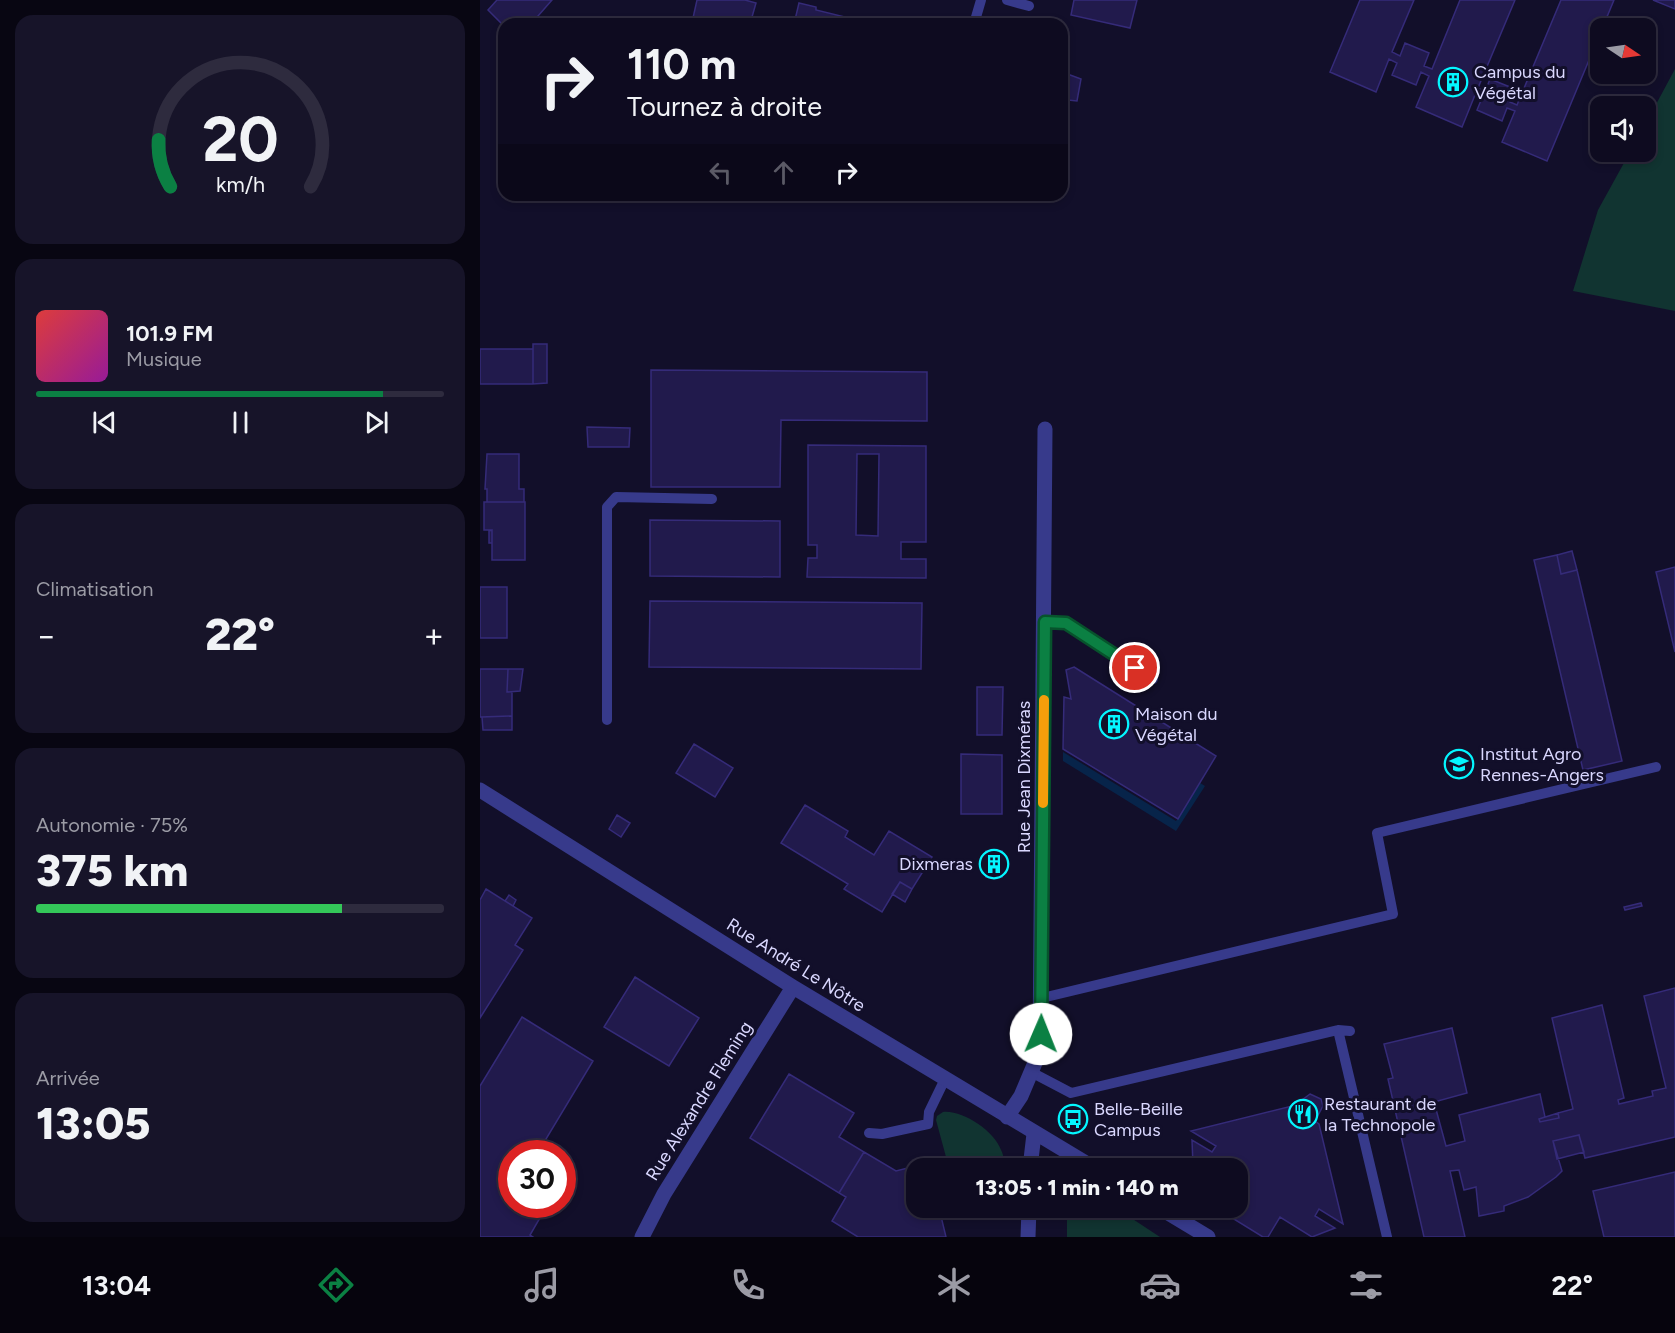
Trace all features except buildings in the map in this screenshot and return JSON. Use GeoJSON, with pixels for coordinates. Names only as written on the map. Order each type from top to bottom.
{"type":"FeatureCollection","features":[{"type":"Feature","properties":{"kind":"street","name":"Rue Jean Dixméras"},"geometry":{"type":"LineString","coordinates":[[1007,1117],[1040,1051],[1045,429]]}},
{"type":"Feature","properties":{"kind":"street","name":"Rue André Le Nôtre"},"geometry":{"type":"LineString","coordinates":[[480,790],[793,987],[1076,1158]]}},
{"type":"Feature","properties":{"kind":"street","name":"Rue Alexandre Fleming"},"geometry":{"type":"LineString","coordinates":[[642,1237],[664,1194],[793,987]]}},
{"type":"Feature","properties":{"kind":"street"},"geometry":{"type":"LineString","coordinates":[[1031,1158],[1034,1134]]}},
{"type":"Feature","properties":{"kind":"street"},"geometry":{"type":"LineString","coordinates":[[1028,1237],[1029,1218]]}},
{"type":"Feature","properties":{"kind":"street"},"geometry":{"type":"LineString","coordinates":[[1177,1218],[1208,1237]]}},
{"type":"Feature","properties":{"kind":"lane"},"geometry":{"type":"LineString","coordinates":[[976,18],[981,0]]}},
{"type":"Feature","properties":{"kind":"lane"},"geometry":{"type":"LineString","coordinates":[[1007,0],[1029,6]]}},
{"type":"Feature","properties":{"kind":"lane"},"geometry":{"type":"LineString","coordinates":[[608,720],[607,507],[616,497],[712,499]]}},
{"type":"Feature","properties":{"kind":"lane"},"geometry":{"type":"LineString","coordinates":[[1045,622],[1066,623],[1153,679]]}},
{"type":"Feature","properties":{"kind":"lane"},"geometry":{"type":"LineString","coordinates":[[1042,998],[1393,914],[1377,833],[1656,767]]}},
{"type":"Feature","properties":{"kind":"lane"},"geometry":{"type":"LineString","coordinates":[[1031,1072],[1071,1093],[1338,1030],[1350,1030]]}},
{"type":"Feature","properties":{"kind":"lane"},"geometry":{"type":"LineString","coordinates":[[1338,1030],[1387,1237]]}},
{"type":"Feature","properties":{"kind":"lane"},"geometry":{"type":"LineString","coordinates":[[869,1132],[882,1134],[928,1124],[928,1112],[945,1079]]}},
{"type":"Feature","properties":{"kind":"green space"},"geometry":{"type":"Polygon","coordinates":[[[1675,69],[1675,311],[1573,291],[1598,210],[1624,162],[1656,162],[1656,104],[1675,69]]]}},
{"type":"Feature","properties":{"kind":"green space"},"geometry":{"type":"Polygon","coordinates":[[[943,1112],[951,1112],[977,1123],[992,1136],[1004,1158],[946,1158],[936,1120],[937,1116],[943,1112]]]}},
{"type":"Feature","properties":{"kind":"green space"},"geometry":{"type":"Polygon","coordinates":[[[1067,1218],[1131,1218],[1160,1237],[1067,1237],[1067,1218]]]}},
{"type":"Feature","properties":{"kind":"water"},"geometry":{"type":"Polygon","coordinates":[[[1063,752],[1176,821],[1200,783],[1205,786],[1176,831],[1063,761],[1063,752]]]}},
{"type":"Feature","properties":{"kind":"slow traffic"},"geometry":{"type":"LineString","coordinates":[[1043,803],[1044,700]]}},
{"type":"Feature","properties":{"kind":"place","name":"Campus du Végétal"},"geometry":{"type":"Point","coordinates":[1453,82]}},
{"type":"Feature","properties":{"kind":"place","name":"Maison du Végétal"},"geometry":{"type":"Point","coordinates":[1114,724]}},
{"type":"Feature","properties":{"kind":"place","name":"Institut Agro Rennes-Angers"},"geometry":{"type":"Point","coordinates":[1459,764]}},
{"type":"Feature","properties":{"kind":"place","name":"Dixmeras"},"geometry":{"type":"Point","coordinates":[994,864]}},
{"type":"Feature","properties":{"kind":"place","name":"Restaurant de la Technopole"},"geometry":{"type":"Point","coordinates":[1303,1114]}},
{"type":"Feature","properties":{"kind":"place","name":"Belle-Beille Campus"},"geometry":{"type":"Point","coordinates":[1073,1119]}},
{"type":"Feature","properties":{"kind":"route"},"geometry":{"type":"LineString","coordinates":[[1041,1034],[1045,622],[1066,623],[1135,668]]}}]}
